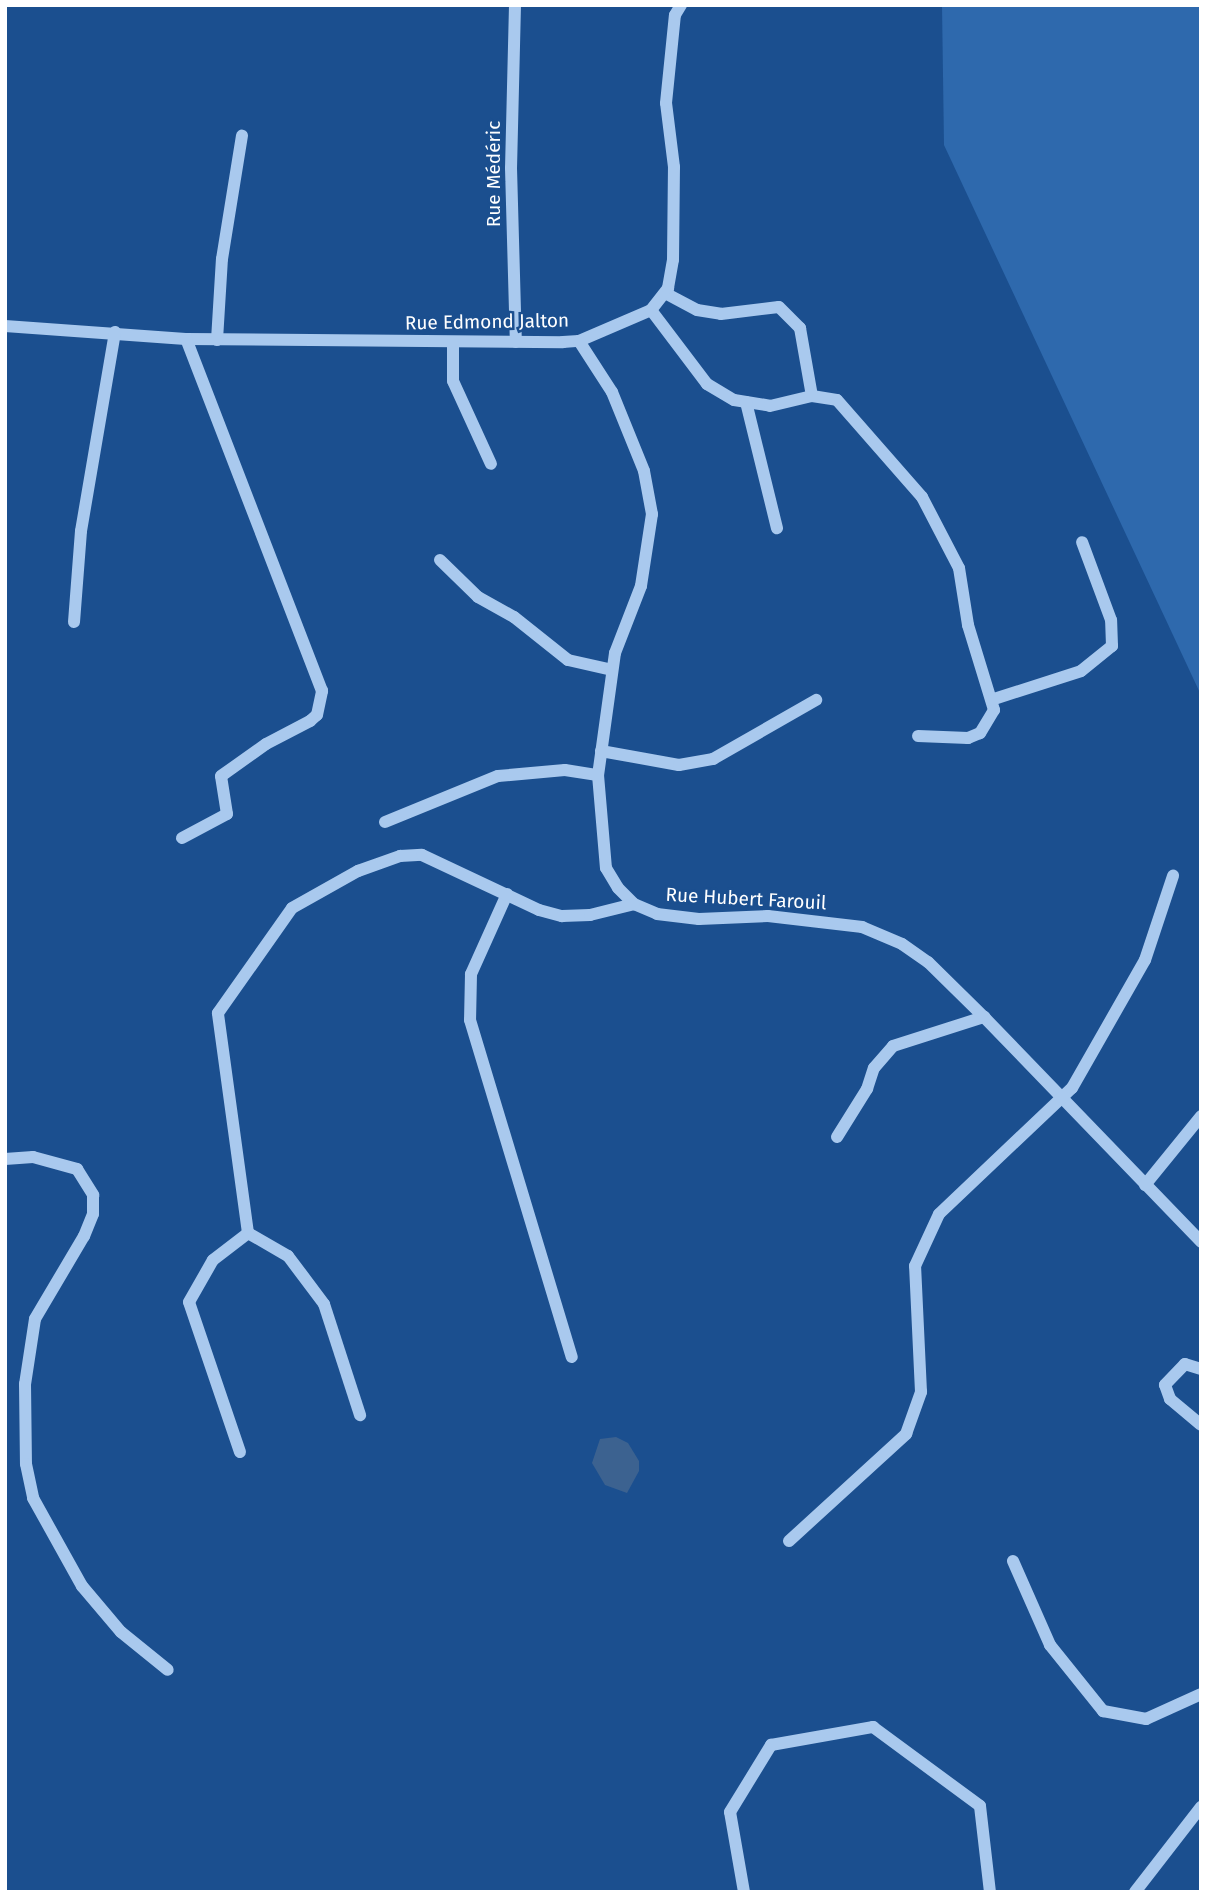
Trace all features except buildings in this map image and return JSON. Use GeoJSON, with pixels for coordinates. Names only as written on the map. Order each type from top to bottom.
{"type":"FeatureCollection","features":[{"type":"Feature","properties":{"kind":"street","name":"Rue Médéric"},"geometry":{"type":"LineString","coordinates":[[515,5],[511,168],[516,342]]}},
{"type":"Feature","properties":{"kind":"street","name":"Rue Edmond Jalton"},"geometry":{"type":"LineString","coordinates":[[5,326],[217,340],[579,341],[652,310],[665,293],[675,223],[666,103],[675,15],[681,5]]}},
{"type":"Feature","properties":{"kind":"street"},"geometry":{"type":"LineString","coordinates":[[217,340],[222,259],[242,136]]}},
{"type":"Feature","properties":{"kind":"street"},"geometry":{"type":"LineString","coordinates":[[665,293],[698,310],[721,314],[779,307],[800,328],[812,396]]}},
{"type":"Feature","properties":{"kind":"street"},"geometry":{"type":"LineString","coordinates":[[652,310],[708,384],[746,402],[770,406],[812,396],[837,400],[922,497],[959,568],[968,625],[994,699],[994,710],[980,733],[968,738],[918,736]]}},
{"type":"Feature","properties":{"kind":"street"},"geometry":{"type":"LineString","coordinates":[[74,622],[81,531],[115,332]]}},
{"type":"Feature","properties":{"kind":"street"},"geometry":{"type":"LineString","coordinates":[[182,838],[227,814],[222,776],[266,744],[310,721],[321,703],[322,691],[186,339]]}},
{"type":"Feature","properties":{"kind":"street"},"geometry":{"type":"LineString","coordinates":[[579,341],[612,392],[644,471],[652,514],[649,553],[612,670],[598,775],[606,868],[618,888],[634,904]]}},
{"type":"Feature","properties":{"kind":"street"},"geometry":{"type":"LineString","coordinates":[[453,342],[453,382],[491,464]]}},
{"type":"Feature","properties":{"kind":"street"},"geometry":{"type":"LineString","coordinates":[[746,402],[777,528]]}},
{"type":"Feature","properties":{"kind":"street"},"geometry":{"type":"LineString","coordinates":[[994,699],[1080,671],[1112,646],[1111,620],[1082,542]]}},
{"type":"Feature","properties":{"kind":"street"},"geometry":{"type":"LineString","coordinates":[[440,560],[478,597],[514,617],[556,652],[583,665],[612,670]]}},
{"type":"Feature","properties":{"kind":"street"},"geometry":{"type":"LineString","coordinates":[[601,751],[679,765],[713,759],[816,700]]}},
{"type":"Feature","properties":{"kind":"street"},"geometry":{"type":"LineString","coordinates":[[385,822],[498,776],[565,770],[598,775]]}},
{"type":"Feature","properties":{"kind":"street"},"geometry":{"type":"LineString","coordinates":[[248,1233],[219,1013],[278,925],[320,889],[400,856],[422,855],[506,894],[562,916],[590,915],[634,904]]}},
{"type":"Feature","properties":{"kind":"street"},"geometry":{"type":"LineString","coordinates":[[789,1541],[906,1434],[921,1392],[915,1266],[939,1214],[1063,1100],[1145,960],[1173,876]]}},
{"type":"Feature","properties":{"kind":"street"},"geometry":{"type":"LineString","coordinates":[[506,894],[471,974],[470,1020],[572,1357]]}},
{"type":"Feature","properties":{"kind":"street","name":"Rue Hubert Farouil"},"geometry":{"type":"LineString","coordinates":[[634,904],[657,914],[699,919],[768,916],[862,927],[902,944],[928,962],[984,1017],[1201,1242]]}},
{"type":"Feature","properties":{"kind":"street"},"geometry":{"type":"LineString","coordinates":[[837,1138],[867,1089],[874,1068],[893,1046],[984,1017]]}},
{"type":"Feature","properties":{"kind":"street"},"geometry":{"type":"LineString","coordinates":[[1145,1185],[1201,1116]]}},
{"type":"Feature","properties":{"kind":"street"},"geometry":{"type":"LineString","coordinates":[[5,1159],[33,1157],[77,1169],[93,1195],[93,1214],[84,1236],[35,1319],[25,1384],[26,1464],[33,1498],[82,1586],[121,1632],[168,1670]]}},
{"type":"Feature","properties":{"kind":"street"},"geometry":{"type":"LineString","coordinates":[[248,1233],[288,1256],[324,1304],[360,1415]]}},
{"type":"Feature","properties":{"kind":"street"},"geometry":{"type":"LineString","coordinates":[[240,1452],[190,1302],[213,1260],[248,1233]]}},
{"type":"Feature","properties":{"kind":"street"},"geometry":{"type":"LineString","coordinates":[[1201,1368],[1185,1364],[1165,1385],[1170,1399],[1201,1425]]}},
{"type":"Feature","properties":{"kind":"street"},"geometry":{"type":"LineString","coordinates":[[1013,1561],[1050,1645],[1103,1711],[1146,1719],[1201,1694]]}},
{"type":"Feature","properties":{"kind":"street"},"geometry":{"type":"LineString","coordinates":[[744,1892],[730,1812],[771,1745],[873,1727],[980,1806],[990,1892]]}},
{"type":"Feature","properties":{"kind":"street"},"geometry":{"type":"LineString","coordinates":[[1136,1892],[1201,1807]]}},
{"type":"Feature","properties":{"kind":"shaded area"},"geometry":{"type":"Polygon","coordinates":[[[942,5],[1201,5],[1201,695],[944,145],[942,5]]]}},
{"type":"Feature","properties":{"kind":"shaded area"},"geometry":{"type":"Polygon","coordinates":[[[616,1437],[628,1443],[639,1461],[639,1471],[627,1493],[605,1485],[592,1463],[600,1439],[616,1437]]]}}]}
